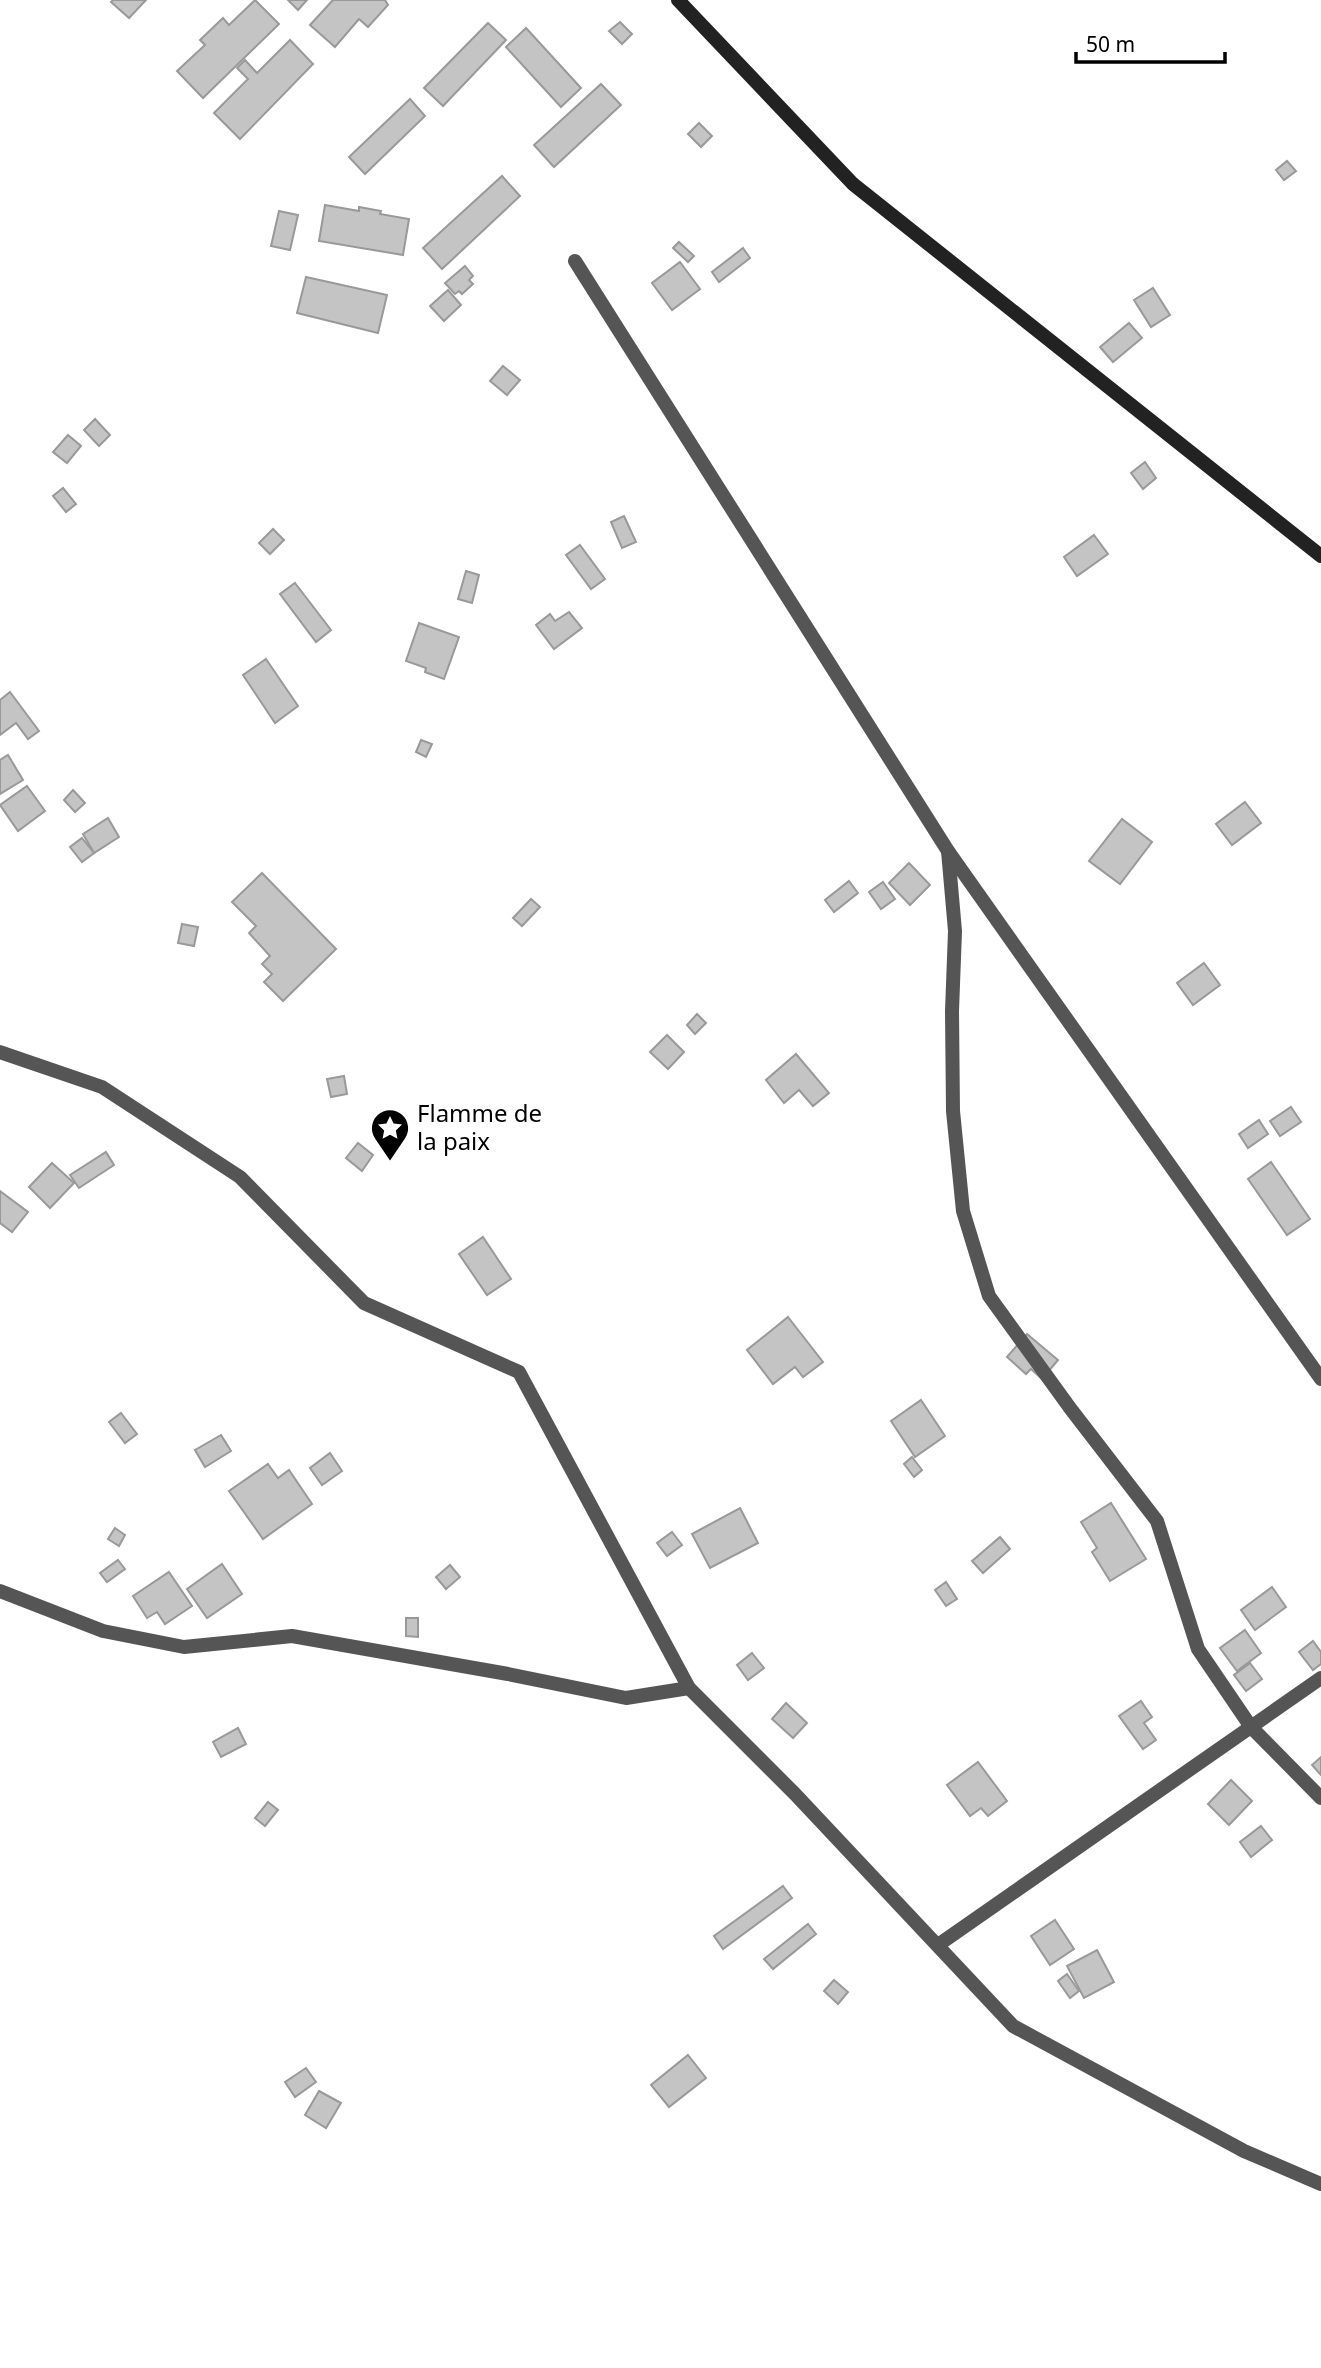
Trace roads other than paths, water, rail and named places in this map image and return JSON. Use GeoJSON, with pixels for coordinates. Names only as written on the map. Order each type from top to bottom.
{"type":"FeatureCollection","features":[{"type":"Feature","properties":{"kind":"main road"},"geometry":{"type":"LineString","coordinates":[[678,0],[853,184],[1321,556]]}},
{"type":"Feature","properties":{"kind":"street"},"geometry":{"type":"LineString","coordinates":[[575,261],[948,851],[1321,1379]]}},
{"type":"Feature","properties":{"kind":"street"},"geometry":{"type":"LineString","coordinates":[[948,851],[955,931],[953,1111],[963,1211],[989,1296],[1070,1408],[1157,1521],[1198,1648],[1251,1727],[1321,1798]]}},
{"type":"Feature","properties":{"kind":"street"},"geometry":{"type":"LineString","coordinates":[[0,1052],[102,1087],[240,1177],[364,1303],[519,1372],[688,1688],[795,1794],[1013,2026],[1244,2151],[1321,2184]]}},
{"type":"Feature","properties":{"kind":"street"},"geometry":{"type":"LineString","coordinates":[[0,1591],[103,1631],[184,1647],[292,1636],[482,1669],[626,1698],[688,1688]]}},
{"type":"Feature","properties":{"kind":"street"},"geometry":{"type":"LineString","coordinates":[[938,1945],[1321,1678]]}},
{"type":"Feature","properties":{"kind":"place","name":"Flamme de la paix"},"geometry":{"type":"Point","coordinates":[390,1162]}}]}
